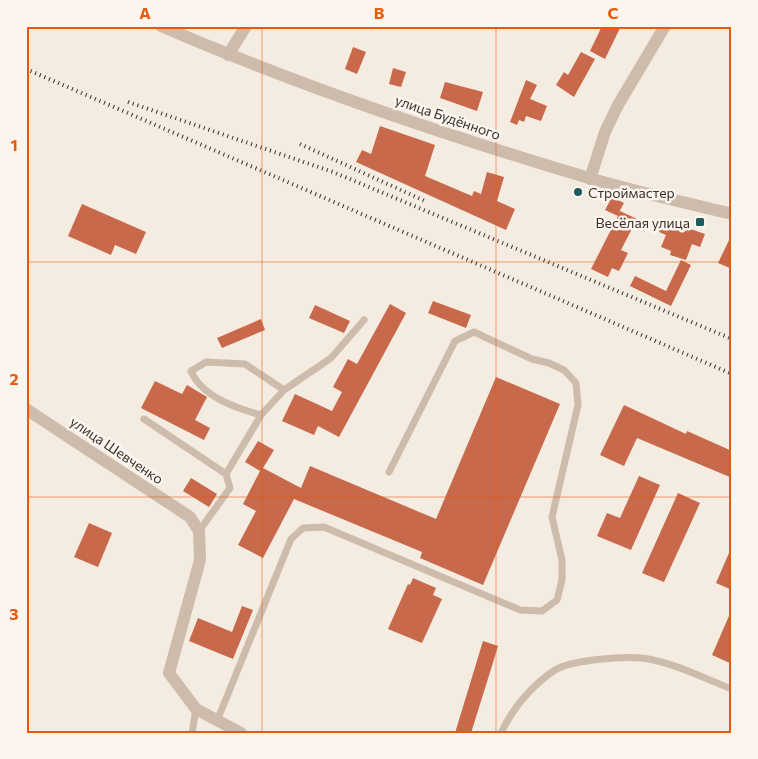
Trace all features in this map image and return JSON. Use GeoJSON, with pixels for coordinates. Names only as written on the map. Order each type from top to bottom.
{"type":"FeatureCollection","features":[{"type":"Feature","properties":{"kind":"street","name":"улица Будённого"},"geometry":{"type":"LineString","coordinates":[[162,26],[228,55],[435,130],[590,179],[732,214]]}},
{"type":"Feature","properties":{"kind":"street"},"geometry":{"type":"LineString","coordinates":[[228,55],[246,26]]}},
{"type":"Feature","properties":{"kind":"street"},"geometry":{"type":"LineString","coordinates":[[590,179],[605,132],[618,105],[665,26]]}},
{"type":"Feature","properties":{"kind":"street","name":"улица Шевченко"},"geometry":{"type":"LineString","coordinates":[[26,409],[190,517],[198,531]]}},
{"type":"Feature","properties":{"kind":"street"},"geometry":{"type":"LineString","coordinates":[[198,531],[200,560],[169,673],[196,709],[241,733]]}},
{"type":"Feature","properties":{"kind":"lane"},"geometry":{"type":"LineString","coordinates":[[226,474],[261,415],[284,390],[331,358],[364,320]]}},
{"type":"Feature","properties":{"kind":"lane"},"geometry":{"type":"LineString","coordinates":[[217,721],[291,539],[303,528],[324,527],[520,610],[542,611],[557,600],[562,580],[562,560],[552,516],[578,405],[576,383],[564,370],[474,332],[455,341],[389,472]]}},
{"type":"Feature","properties":{"kind":"lane"},"geometry":{"type":"LineString","coordinates":[[261,415],[227,406],[194,379],[191,371],[206,362],[246,364],[284,390]]}},
{"type":"Feature","properties":{"kind":"lane"},"geometry":{"type":"LineString","coordinates":[[144,419],[226,474],[230,488],[198,531]]}},
{"type":"Feature","properties":{"kind":"lane"},"geometry":{"type":"LineString","coordinates":[[501,733],[522,699],[556,670],[595,660],[642,658],[675,666],[732,689]]}},
{"type":"Feature","properties":{"kind":"lane"},"geometry":{"type":"LineString","coordinates":[[192,733],[196,709]]}},
{"type":"Feature","properties":{"kind":"building"},"geometry":{"type":"Polygon","coordinates":[[[602,26],[621,26],[605,59],[590,51],[602,26]]]}},
{"type":"Feature","properties":{"kind":"building"},"geometry":{"type":"Polygon","coordinates":[[[353,47],[366,52],[357,74],[345,69],[353,47]]]}},
{"type":"Feature","properties":{"kind":"building"},"geometry":{"type":"Polygon","coordinates":[[[581,52],[595,59],[574,97],[556,85],[564,72],[568,75],[581,52]]]}},
{"type":"Feature","properties":{"kind":"building"},"geometry":{"type":"Polygon","coordinates":[[[393,68],[406,72],[401,87],[389,84],[393,68]]]}},
{"type":"Feature","properties":{"kind":"building"},"geometry":{"type":"Polygon","coordinates":[[[526,80],[537,85],[530,99],[547,106],[541,121],[526,116],[524,122],[519,120],[517,125],[510,122],[526,80]]]}},
{"type":"Feature","properties":{"kind":"building"},"geometry":{"type":"Polygon","coordinates":[[[445,82],[483,92],[477,111],[440,98],[445,82]]]}},
{"type":"Feature","properties":{"kind":"building"},"geometry":{"type":"Polygon","coordinates":[[[380,126],[435,145],[425,176],[472,196],[474,191],[481,194],[487,172],[504,177],[497,201],[515,209],[506,230],[356,162],[362,150],[371,154],[380,126]]]}},
{"type":"Feature","properties":{"kind":"building"},"geometry":{"type":"Polygon","coordinates":[[[612,197],[624,203],[618,214],[620,211],[637,219],[621,250],[628,253],[619,271],[612,268],[608,277],[591,269],[618,216],[605,210],[612,197]]]}},
{"type":"Feature","properties":{"kind":"building"},"geometry":{"type":"Polygon","coordinates":[[[82,204],[146,232],[136,254],[115,245],[111,255],[68,236],[82,204]]]}},
{"type":"Feature","properties":{"kind":"building"},"geometry":{"type":"Polygon","coordinates":[[[664,220],[705,234],[700,247],[692,244],[686,260],[670,255],[671,251],[661,247],[666,235],[659,232],[664,220]]]}},
{"type":"Feature","properties":{"kind":"building"},"geometry":{"type":"Polygon","coordinates":[[[732,234],[732,269],[718,263],[732,234]]]}},
{"type":"Feature","properties":{"kind":"building"},"geometry":{"type":"Polygon","coordinates":[[[681,260],[691,265],[671,306],[630,286],[635,276],[666,291],[681,260]]]}},
{"type":"Feature","properties":{"kind":"building"},"geometry":{"type":"Polygon","coordinates":[[[433,301],[471,315],[466,328],[428,313],[433,301]]]}},
{"type":"Feature","properties":{"kind":"building"},"geometry":{"type":"Polygon","coordinates":[[[390,304],[406,313],[339,437],[318,426],[314,435],[282,421],[295,394],[332,411],[342,392],[333,387],[348,359],[357,364],[390,304]]]}},
{"type":"Feature","properties":{"kind":"building"},"geometry":{"type":"Polygon","coordinates":[[[315,305],[350,321],[344,333],[309,318],[315,305]]]}},
{"type":"Feature","properties":{"kind":"building"},"geometry":{"type":"Polygon","coordinates":[[[261,319],[265,330],[222,348],[217,338],[261,319]]]}},
{"type":"Feature","properties":{"kind":"building"},"geometry":{"type":"Polygon","coordinates":[[[496,377],[560,404],[483,585],[420,558],[422,552],[294,499],[263,558],[238,545],[256,511],[243,504],[260,471],[245,462],[258,441],[274,450],[263,468],[301,488],[310,466],[436,519],[496,377]]]}},
{"type":"Feature","properties":{"kind":"building"},"geometry":{"type":"Polygon","coordinates":[[[155,381],[182,394],[187,385],[207,397],[195,420],[210,428],[204,440],[141,408],[155,381]]]}},
{"type":"Feature","properties":{"kind":"building"},"geometry":{"type":"Polygon","coordinates":[[[624,405],[686,434],[687,431],[732,451],[732,478],[637,438],[624,466],[600,455],[624,405]]]}},
{"type":"Feature","properties":{"kind":"building"},"geometry":{"type":"Polygon","coordinates":[[[639,476],[660,485],[631,550],[597,536],[607,513],[620,518],[639,476]]]}},
{"type":"Feature","properties":{"kind":"building"},"geometry":{"type":"Polygon","coordinates":[[[191,478],[217,494],[209,507],[183,491],[191,478]]]}},
{"type":"Feature","properties":{"kind":"building"},"geometry":{"type":"Polygon","coordinates":[[[678,493],[700,503],[664,582],[642,573],[678,493]]]}},
{"type":"Feature","properties":{"kind":"building"},"geometry":{"type":"Polygon","coordinates":[[[89,523],[112,533],[98,567],[74,557],[89,523]]]}},
{"type":"Feature","properties":{"kind":"building"},"geometry":{"type":"Polygon","coordinates":[[[732,546],[732,590],[716,583],[732,546]]]}},
{"type":"Feature","properties":{"kind":"building"},"geometry":{"type":"Polygon","coordinates":[[[413,578],[436,588],[433,595],[442,599],[422,643],[388,629],[408,584],[410,585],[413,578]]]}},
{"type":"Feature","properties":{"kind":"building"},"geometry":{"type":"Polygon","coordinates":[[[242,606],[253,610],[233,659],[189,641],[198,618],[232,632],[242,606]]]}},
{"type":"Feature","properties":{"kind":"building"},"geometry":{"type":"Polygon","coordinates":[[[732,609],[732,664],[712,655],[732,609]]]}},
{"type":"Feature","properties":{"kind":"building"},"geometry":{"type":"Polygon","coordinates":[[[483,641],[498,646],[491,669],[471,733],[455,733],[483,641]]]}},
{"type":"Feature","properties":{"kind":"railway"},"geometry":{"type":"LineString","coordinates":[[26,69],[732,374]]}},
{"type":"Feature","properties":{"kind":"railway"},"geometry":{"type":"LineString","coordinates":[[128,102],[333,172],[732,339]]}},
{"type":"Feature","properties":{"kind":"railway"},"geometry":{"type":"LineString","coordinates":[[300,144],[427,202]]}},
{"type":"Feature","properties":{"kind":"place","name":"Строймастер"},"geometry":{"type":"Point","coordinates":[578,192]}},
{"type":"Feature","properties":{"kind":"place","name":"Весёлая улица"},"geometry":{"type":"Point","coordinates":[700,222]}}]}
